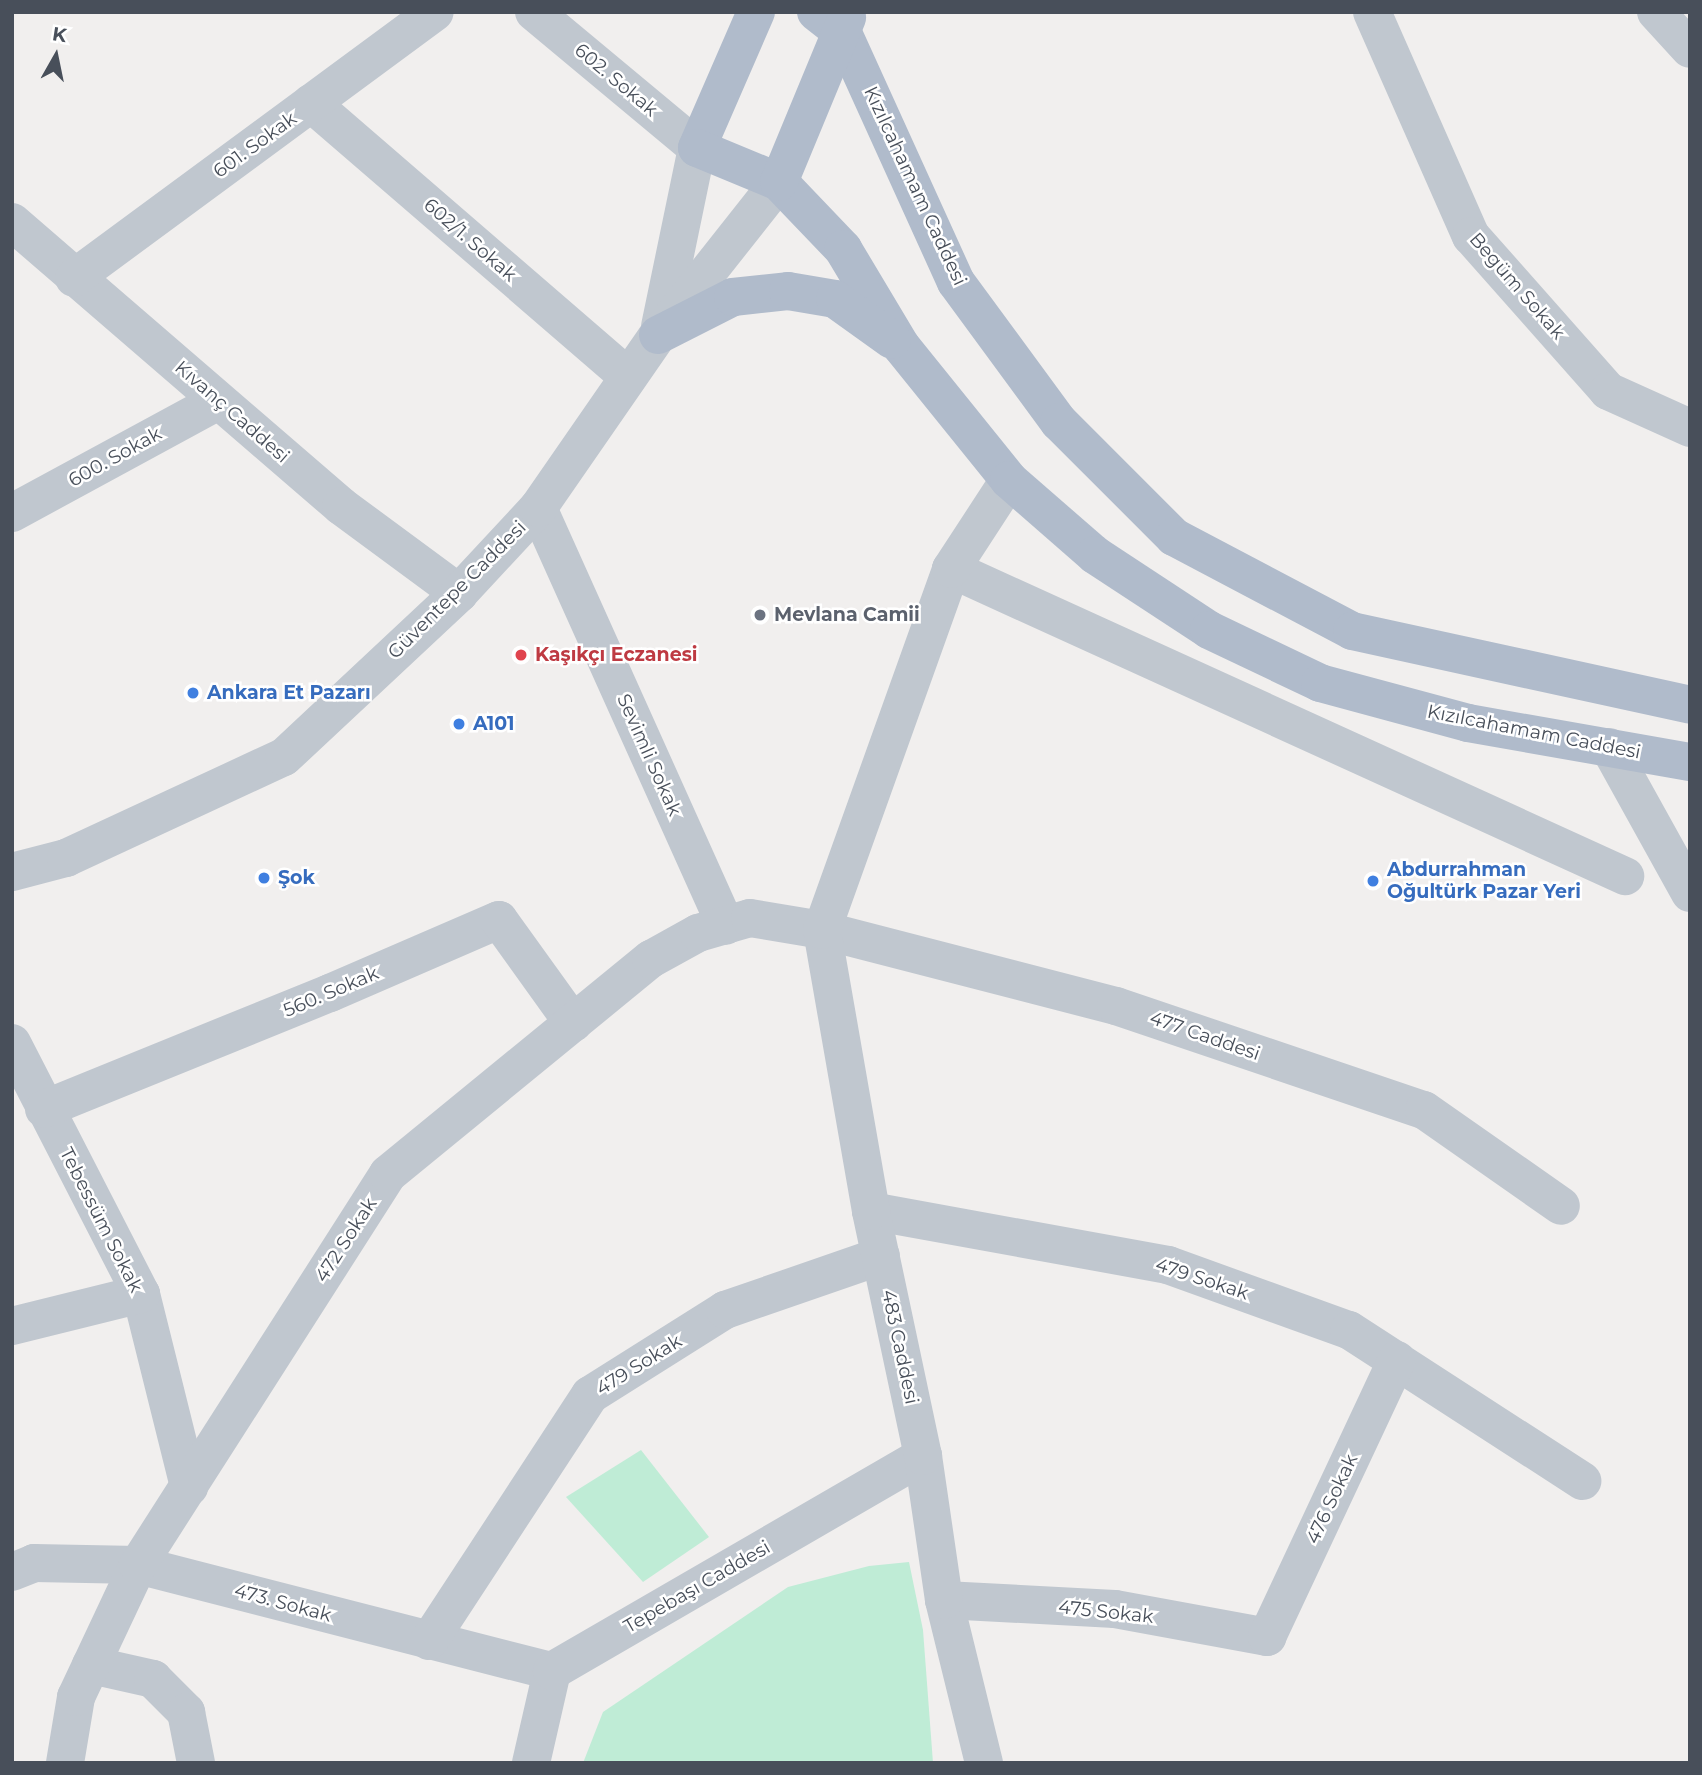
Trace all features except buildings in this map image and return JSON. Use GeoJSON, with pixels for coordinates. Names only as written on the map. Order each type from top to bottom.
{"type":"FeatureCollection","features":[{"type":"Feature","properties":{"kind":"main road"},"geometry":{"type":"LineString","coordinates":[[697,148],[756,12]]}},
{"type":"Feature","properties":{"kind":"main road"},"geometry":{"type":"LineString","coordinates":[[779,182],[836,19]]}},
{"type":"Feature","properties":{"kind":"main road","name":"Kızılcahamam Caddesi"},"geometry":{"type":"LineString","coordinates":[[836,19],[957,282],[1059,422],[1174,537],[1352,631],[1684,704]]}},
{"type":"Feature","properties":{"kind":"main road","name":"Kızılcahamam Caddesi"},"geometry":{"type":"LineString","coordinates":[[697,148],[779,182],[843,249],[901,346],[1009,480],[1095,555],[1197,623],[1320,683],[1468,723],[1685,761]]}},
{"type":"Feature","properties":{"kind":"main road"},"geometry":{"type":"LineString","coordinates":[[659,335],[733,297],[788,291],[835,299],[901,346]]}},
{"type":"Feature","properties":{"kind":"street","name":"601. Sokak"},"geometry":{"type":"LineString","coordinates":[[74,278],[435,12]]}},
{"type":"Feature","properties":{"kind":"street","name":"602. Sokak"},"geometry":{"type":"LineString","coordinates":[[534,12],[697,148]]}},
{"type":"Feature","properties":{"kind":"street","name":"Begüm Sokak"},"geometry":{"type":"LineString","coordinates":[[1372,12],[1471,236],[1608,391],[1690,428]]}},
{"type":"Feature","properties":{"kind":"street"},"geometry":{"type":"LineString","coordinates":[[1656,12],[1690,49]]}},
{"type":"Feature","properties":{"kind":"street","name":"602/1. Sokak"},"geometry":{"type":"LineString","coordinates":[[311,103],[628,377]]}},
{"type":"Feature","properties":{"kind":"street"},"geometry":{"type":"LineString","coordinates":[[659,335],[697,148]]}},
{"type":"Feature","properties":{"kind":"street","name":"Güventepe Caddesi"},"geometry":{"type":"LineString","coordinates":[[12,873],[66,858],[284,757],[458,593],[538,508],[659,335],[779,182]]}},
{"type":"Feature","properties":{"kind":"street","name":"Kıvanç Caddesi"},"geometry":{"type":"LineString","coordinates":[[12,222],[341,506],[458,593]]}},
{"type":"Feature","properties":{"kind":"street","name":"600. Sokak"},"geometry":{"type":"LineString","coordinates":[[12,513],[218,401]]}},
{"type":"Feature","properties":{"kind":"street"},"geometry":{"type":"LineString","coordinates":[[822,930],[951,569],[1009,480]]}},
{"type":"Feature","properties":{"kind":"street","name":"Sevimli Sokak"},"geometry":{"type":"LineString","coordinates":[[538,508],[726,926]]}},
{"type":"Feature","properties":{"kind":"street"},"geometry":{"type":"LineString","coordinates":[[951,569],[1625,876]]}},
{"type":"Feature","properties":{"kind":"street"},"geometry":{"type":"LineString","coordinates":[[1609,747],[1690,893]]}},
{"type":"Feature","properties":{"kind":"street","name":"472 Sokak"},"geometry":{"type":"LineString","coordinates":[[65,1763],[76,1697],[138,1565],[388,1174],[651,959],[698,933],[750,918],[822,930]]}},
{"type":"Feature","properties":{"kind":"street","name":"560. Sokak"},"geometry":{"type":"LineString","coordinates":[[44,1109],[330,993],[499,920],[573,1023]]}},
{"type":"Feature","properties":{"kind":"street","name":"477 Caddesi"},"geometry":{"type":"LineString","coordinates":[[822,930],[1115,1006],[1424,1110],[1561,1206]]}},
{"type":"Feature","properties":{"kind":"street","name":"483 Caddesi"},"geometry":{"type":"LineString","coordinates":[[822,930],[872,1211],[923,1456],[944,1600],[985,1761]]}},
{"type":"Feature","properties":{"kind":"street","name":"Tebessüm Sokak"},"geometry":{"type":"LineString","coordinates":[[12,1043],[141,1294],[188,1487]]}},
{"type":"Feature","properties":{"kind":"street","name":"479 Sokak"},"geometry":{"type":"LineString","coordinates":[[872,1211],[1168,1265],[1349,1330],[1582,1481]]}},
{"type":"Feature","properties":{"kind":"street","name":"479 Sokak"},"geometry":{"type":"LineString","coordinates":[[429,1641],[590,1395],[725,1310],[881,1256]]}},
{"type":"Feature","properties":{"kind":"street"},"geometry":{"type":"LineString","coordinates":[[12,1326],[141,1294]]}},
{"type":"Feature","properties":{"kind":"street","name":"476 Sokak"},"geometry":{"type":"LineString","coordinates":[[1267,1637],[1397,1360]]}},
{"type":"Feature","properties":{"kind":"street","name":"Tepebaşı Caddesi"},"geometry":{"type":"LineString","coordinates":[[552,1671],[923,1456]]}},
{"type":"Feature","properties":{"kind":"street","name":"473. Sokak"},"geometry":{"type":"LineString","coordinates":[[12,1572],[34,1563],[138,1565],[552,1671]]}},
{"type":"Feature","properties":{"kind":"street","name":"475 Sokak"},"geometry":{"type":"LineString","coordinates":[[944,1600],[1115,1609],[1267,1637]]}},
{"type":"Feature","properties":{"kind":"street"},"geometry":{"type":"LineString","coordinates":[[91,1665],[153,1679],[186,1712],[196,1763]]}},
{"type":"Feature","properties":{"kind":"street"},"geometry":{"type":"LineString","coordinates":[[531,1763],[552,1671]]}},
{"type":"Feature","properties":{"kind":"green space"},"geometry":{"type":"Polygon","coordinates":[[[641,1450],[709,1537],[643,1582],[566,1497],[641,1450]]]}},
{"type":"Feature","properties":{"kind":"green space"},"geometry":{"type":"Polygon","coordinates":[[[909,1562],[923,1630],[933,1763],[583,1763],[603,1712],[788,1587],[869,1566],[909,1562]]]}},
{"type":"Feature","properties":{"kind":"place","name":"Mevlana Camii"},"geometry":{"type":"Point","coordinates":[760,615]}},
{"type":"Feature","properties":{"kind":"place","name":"Kaşıkçı Eczanesi"},"geometry":{"type":"Point","coordinates":[521,655]}},
{"type":"Feature","properties":{"kind":"place","name":"Ankara Et Pazarı"},"geometry":{"type":"Point","coordinates":[193,693]}},
{"type":"Feature","properties":{"kind":"place","name":"A101"},"geometry":{"type":"Point","coordinates":[459,724]}},
{"type":"Feature","properties":{"kind":"place","name":"Şok"},"geometry":{"type":"Point","coordinates":[264,878]}},
{"type":"Feature","properties":{"kind":"place","name":"Abdurrahman Oğultürk Pazar Yeri"},"geometry":{"type":"Point","coordinates":[1373,881]}}]}
